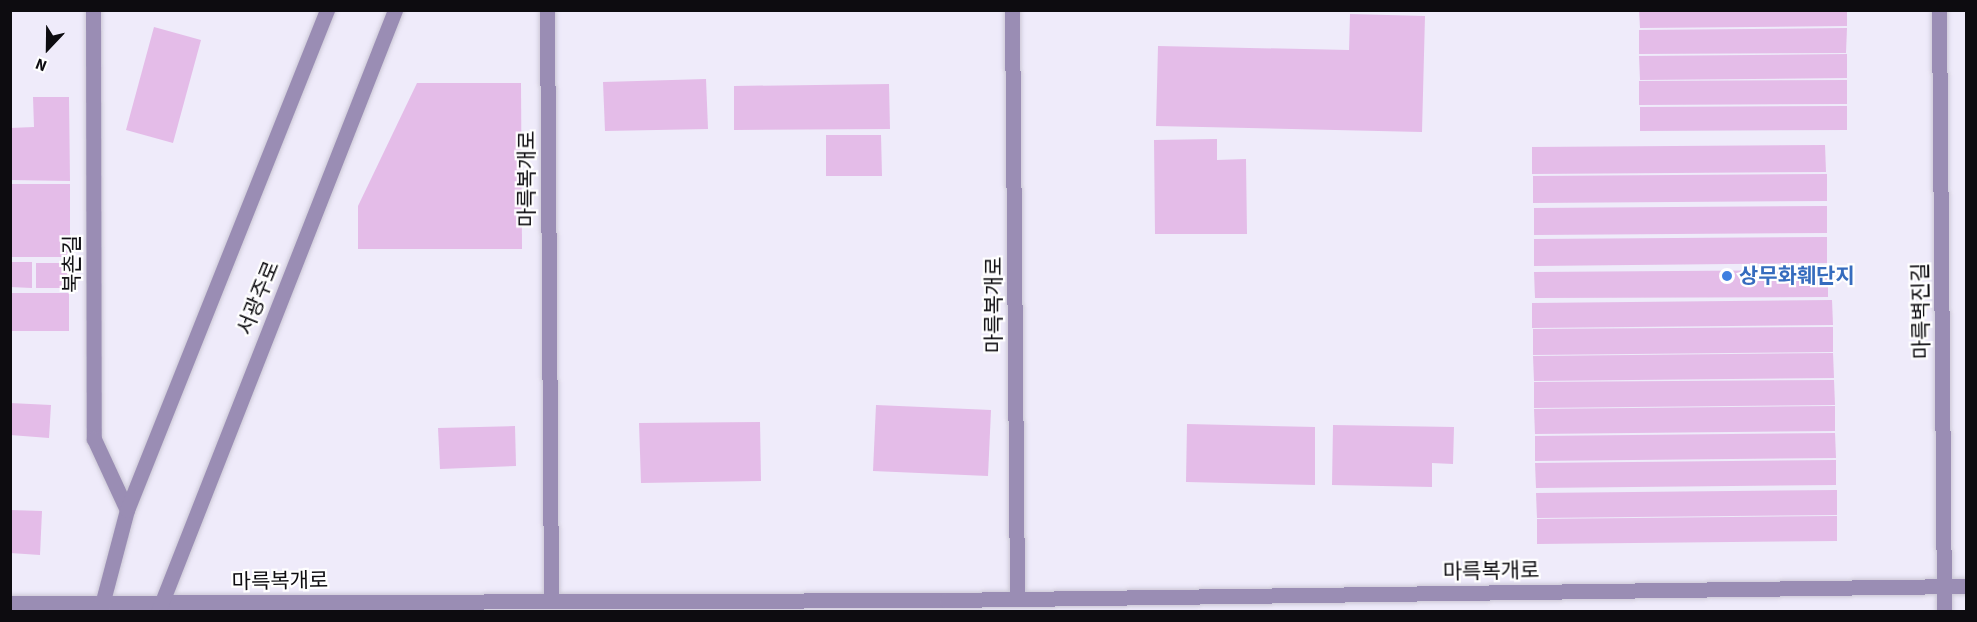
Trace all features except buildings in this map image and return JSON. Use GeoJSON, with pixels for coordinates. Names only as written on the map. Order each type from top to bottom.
{"type":"FeatureCollection","features":[{"type":"Feature","properties":{"kind":"street","name":"북촌길"},"geometry":{"type":"LineString","coordinates":[[93,10],[94,439],[127,510]]}},
{"type":"Feature","properties":{"kind":"street"},"geometry":{"type":"LineString","coordinates":[[101,607],[127,510],[327,10]]}},
{"type":"Feature","properties":{"kind":"street","name":"서광주로"},"geometry":{"type":"LineString","coordinates":[[159,607],[394,10]]}},
{"type":"Feature","properties":{"kind":"street","name":"마륵복개로"},"geometry":{"type":"LineString","coordinates":[[547,10],[550,598]]}},
{"type":"Feature","properties":{"kind":"street","name":"마륵복개로"},"geometry":{"type":"LineString","coordinates":[[1012,10],[1017,599]]}},
{"type":"Feature","properties":{"kind":"street","name":"마륵벽진길"},"geometry":{"type":"LineString","coordinates":[[1939,10],[1944,612]]}},
{"type":"Feature","properties":{"kind":"street","name":"마륵복개로"},"geometry":{"type":"LineString","coordinates":[[10,603],[159,607],[550,598],[1017,599],[1966,586]]}},
{"type":"Feature","properties":{"kind":"place","name":"상무화훼단지"},"geometry":{"type":"Point","coordinates":[1727,276]}}]}
